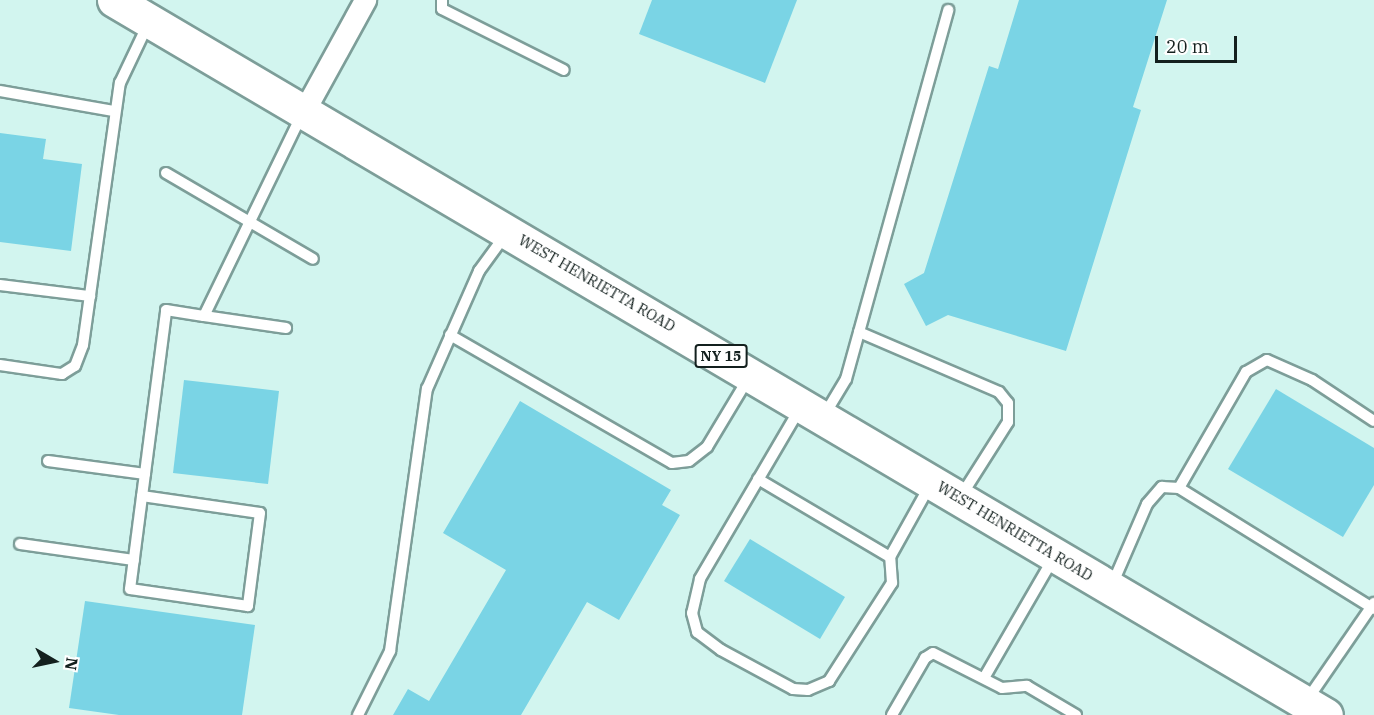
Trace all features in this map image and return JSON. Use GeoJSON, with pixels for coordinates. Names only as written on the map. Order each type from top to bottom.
{"type":"FeatureCollection","features":[{"type":"Feature","properties":{"kind":"main road","name":"WEST HENRIETTA ROAD"},"geometry":{"type":"LineString","coordinates":[[114,0],[1316,709]]}},
{"type":"Feature","properties":{"kind":"street"},"geometry":{"type":"LineString","coordinates":[[304,111],[365,0]]}},
{"type":"Feature","properties":{"kind":"lane"},"geometry":{"type":"LineString","coordinates":[[442,0],[442,9],[564,70]]}},
{"type":"Feature","properties":{"kind":"lane"},"geometry":{"type":"LineString","coordinates":[[932,481],[890,557],[892,583],[829,681],[808,690],[793,689],[721,650],[697,632],[692,613],[700,579],[758,479],[812,410],[846,379],[948,10]]}},
{"type":"Feature","properties":{"kind":"lane"},"geometry":{"type":"LineString","coordinates":[[0,365],[62,374],[75,366],[84,345],[114,111],[120,82],[149,21]]}},
{"type":"Feature","properties":{"kind":"lane"},"geometry":{"type":"LineString","coordinates":[[0,91],[114,111]]}},
{"type":"Feature","properties":{"kind":"lane"},"geometry":{"type":"LineString","coordinates":[[204,316],[304,111]]}},
{"type":"Feature","properties":{"kind":"lane"},"geometry":{"type":"LineString","coordinates":[[166,173],[313,259]]}},
{"type":"Feature","properties":{"kind":"lane"},"geometry":{"type":"LineString","coordinates":[[358,715],[390,651],[427,389],[479,271],[508,231]]}},
{"type":"Feature","properties":{"kind":"lane"},"geometry":{"type":"LineString","coordinates":[[0,285],[90,296]]}},
{"type":"Feature","properties":{"kind":"lane"},"geometry":{"type":"LineString","coordinates":[[142,496],[261,513],[248,606],[130,589],[134,560],[142,496],[166,310],[286,328]]}},
{"type":"Feature","properties":{"kind":"lane"},"geometry":{"type":"LineString","coordinates":[[859,332],[999,392],[1008,403],[1008,422],[960,498]]}},
{"type":"Feature","properties":{"kind":"lane"},"geometry":{"type":"LineString","coordinates":[[450,335],[672,463],[688,461],[706,447],[751,374]]}},
{"type":"Feature","properties":{"kind":"lane"},"geometry":{"type":"LineString","coordinates":[[1179,488],[1246,372],[1267,360],[1312,380],[1374,421]]}},
{"type":"Feature","properties":{"kind":"lane"},"geometry":{"type":"LineString","coordinates":[[48,461],[145,474]]}},
{"type":"Feature","properties":{"kind":"lane"},"geometry":{"type":"LineString","coordinates":[[758,479],[890,557]]}},
{"type":"Feature","properties":{"kind":"lane"},"geometry":{"type":"LineString","coordinates":[[1111,588],[1147,504],[1162,487],[1179,488],[1373,607],[1316,709]]}},
{"type":"Feature","properties":{"kind":"lane"},"geometry":{"type":"LineString","coordinates":[[20,544],[134,560]]}},
{"type":"Feature","properties":{"kind":"lane"},"geometry":{"type":"LineString","coordinates":[[984,678],[1056,555]]}},
{"type":"Feature","properties":{"kind":"lane"},"geometry":{"type":"LineString","coordinates":[[892,715],[926,658],[933,653],[1002,688],[1027,686],[1076,715]]}},
{"type":"Feature","properties":{"kind":"building"},"geometry":{"type":"Polygon","coordinates":[[[652,0],[797,0],[765,83],[639,34],[652,0]]]}},
{"type":"Feature","properties":{"kind":"building"},"geometry":{"type":"Polygon","coordinates":[[[1019,0],[1167,0],[1133,107],[1141,110],[1066,351],[948,315],[926,326],[904,284],[924,273],[989,66],[998,69],[1019,0]]]}},
{"type":"Feature","properties":{"kind":"building"},"geometry":{"type":"Polygon","coordinates":[[[0,133],[46,139],[43,159],[82,164],[71,251],[0,242],[0,133]]]}},
{"type":"Feature","properties":{"kind":"building"},"geometry":{"type":"Polygon","coordinates":[[[184,380],[279,391],[268,484],[173,473],[184,380]]]}},
{"type":"Feature","properties":{"kind":"building"},"geometry":{"type":"Polygon","coordinates":[[[1276,389],[1374,448],[1374,485],[1343,537],[1228,469],[1276,389]]]}},
{"type":"Feature","properties":{"kind":"building"},"geometry":{"type":"Polygon","coordinates":[[[520,401],[671,490],[662,505],[680,515],[619,620],[587,602],[521,715],[393,715],[408,689],[429,701],[506,570],[443,533],[520,401]]]}},
{"type":"Feature","properties":{"kind":"building"},"geometry":{"type":"Polygon","coordinates":[[[750,539],[845,597],[820,639],[724,581],[750,539]]]}},
{"type":"Feature","properties":{"kind":"building"},"geometry":{"type":"Polygon","coordinates":[[[85,601],[255,625],[242,715],[119,715],[69,708],[85,601]]]}}]}
